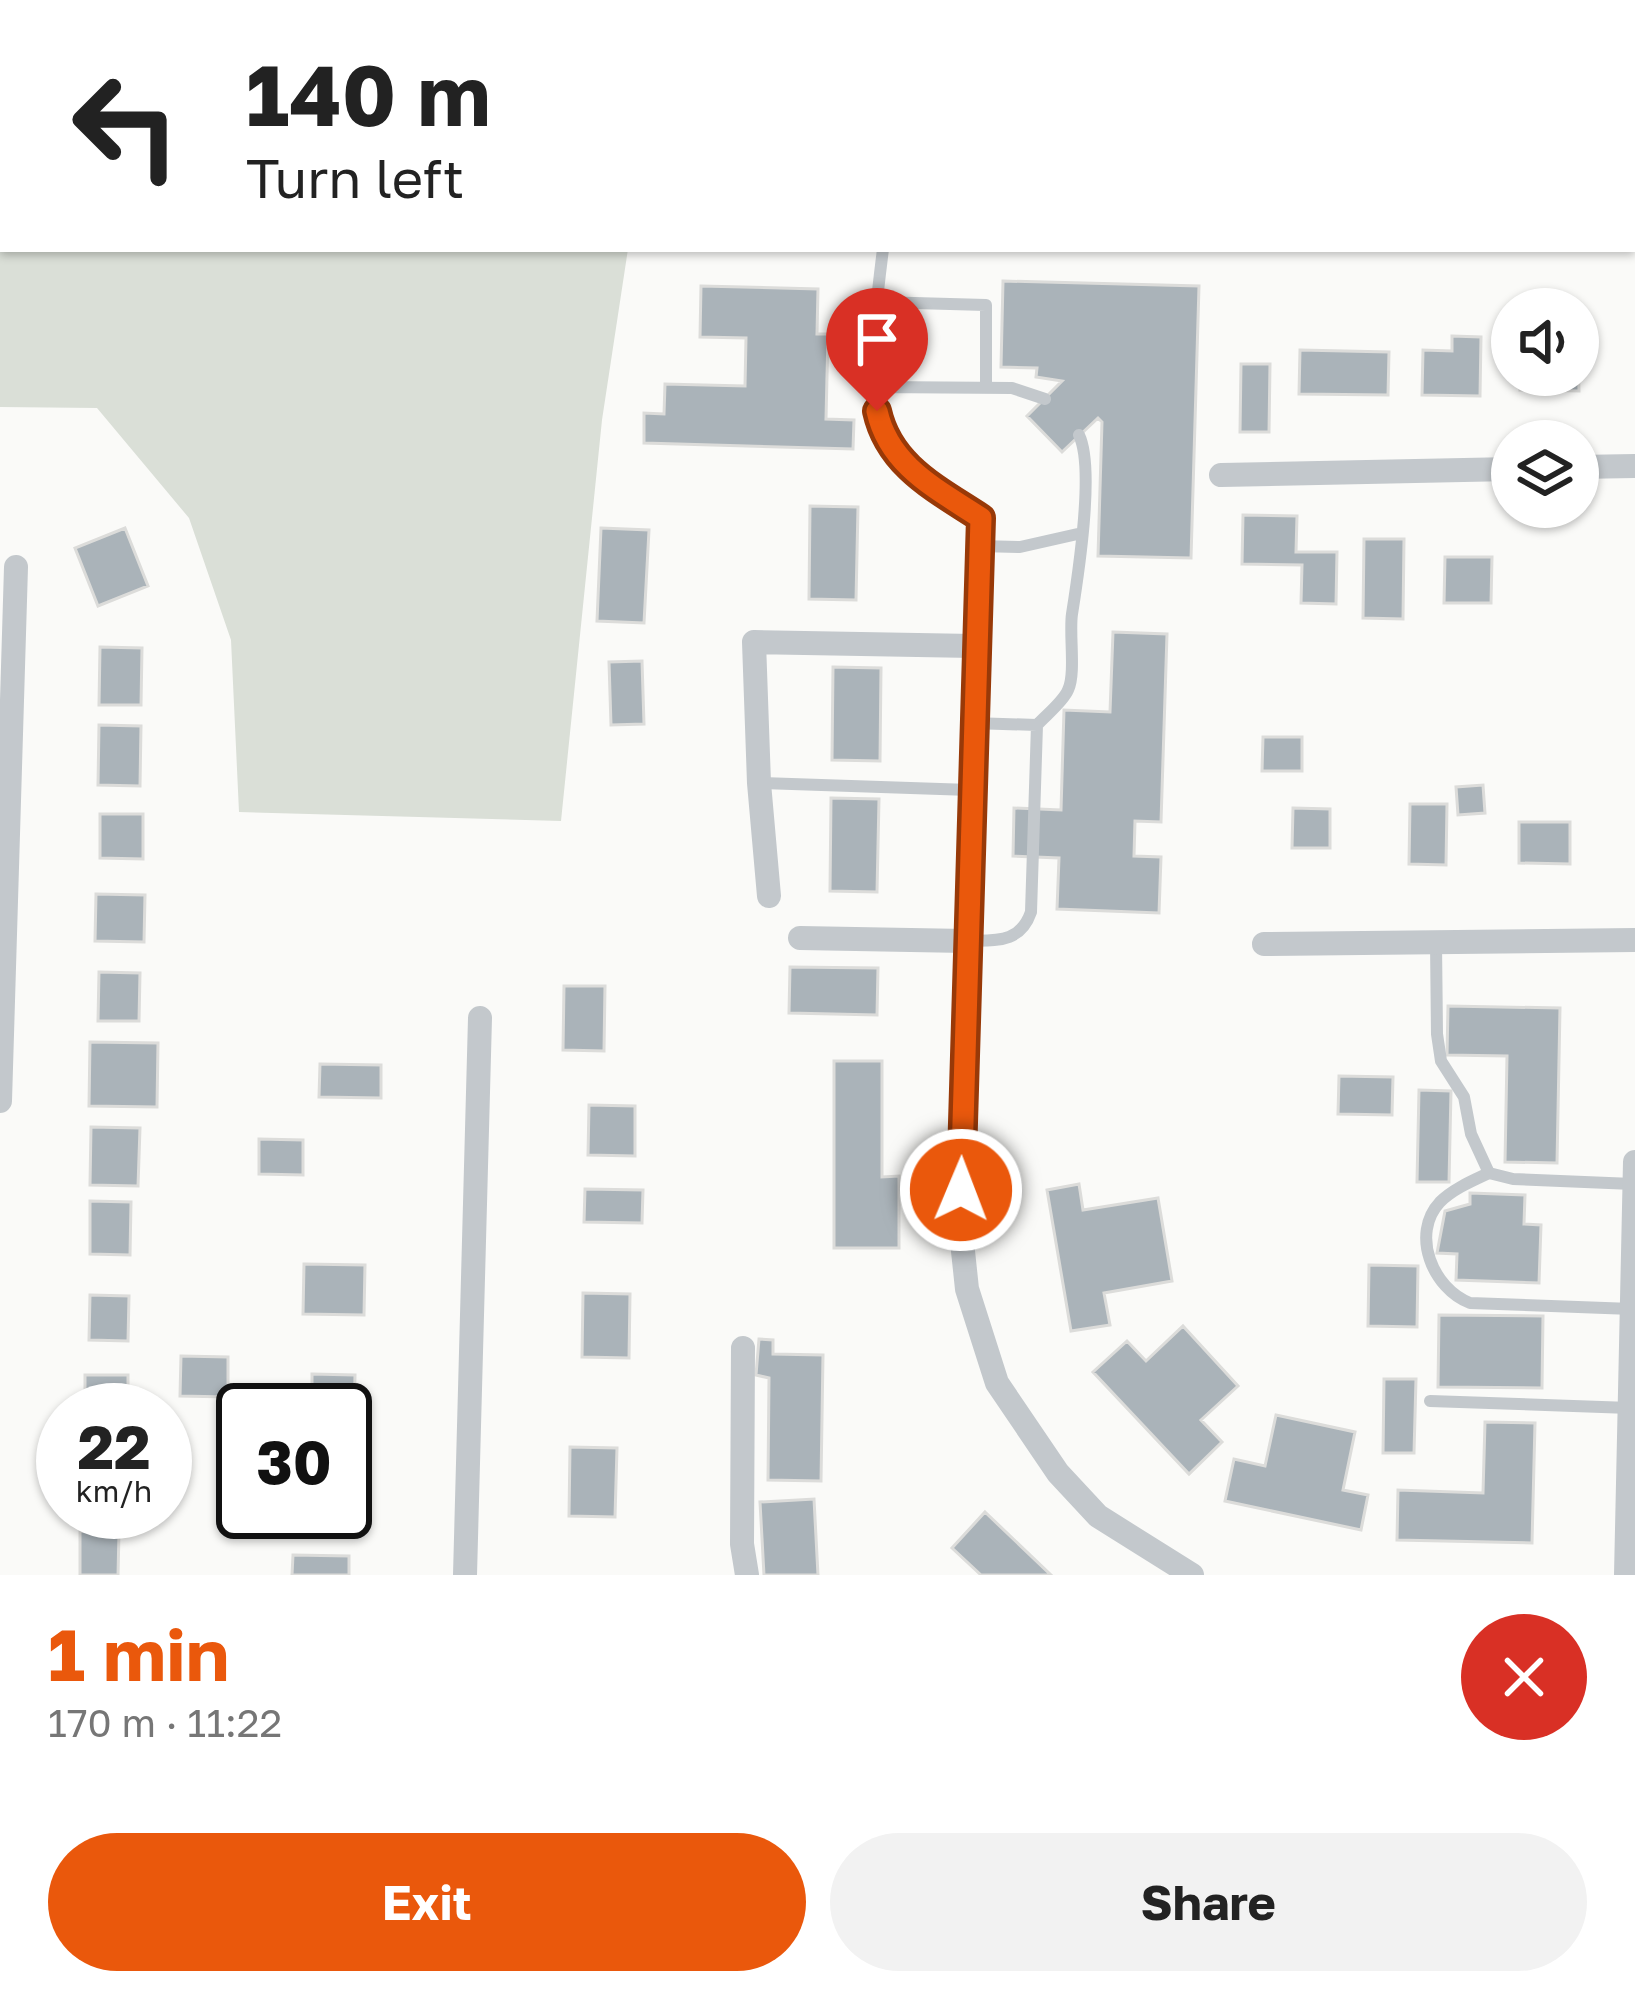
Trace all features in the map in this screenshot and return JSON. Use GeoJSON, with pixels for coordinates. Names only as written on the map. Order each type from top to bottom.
{"type":"FeatureCollection","features":[{"type":"Feature","properties":{"kind":"street"},"geometry":{"type":"LineString","coordinates":[[1599,467],[1635,466]]}},
{"type":"Feature","properties":{"kind":"street"},"geometry":{"type":"LineString","coordinates":[[1221,475],[1491,469]]}},
{"type":"Feature","properties":{"kind":"street"},"geometry":{"type":"LineString","coordinates":[[981,518],[966,941],[961,1232],[967,1289],[997,1383],[1058,1473],[1098,1516],[1192,1575]]}},
{"type":"Feature","properties":{"kind":"street"},"geometry":{"type":"LineString","coordinates":[[0,1101],[16,567]]}},
{"type":"Feature","properties":{"kind":"street"},"geometry":{"type":"LineString","coordinates":[[769,896],[754,642],[974,646]]}},
{"type":"Feature","properties":{"kind":"street"},"geometry":{"type":"LineString","coordinates":[[800,938],[966,941]]}},
{"type":"Feature","properties":{"kind":"street"},"geometry":{"type":"LineString","coordinates":[[1264,944],[1635,940]]}},
{"type":"Feature","properties":{"kind":"street"},"geometry":{"type":"LineString","coordinates":[[465,1575],[480,1018]]}},
{"type":"Feature","properties":{"kind":"street"},"geometry":{"type":"LineString","coordinates":[[1626,1575],[1635,1162]]}},
{"type":"Feature","properties":{"kind":"street"},"geometry":{"type":"LineString","coordinates":[[743,1348],[742,1544],[747,1575]]}},
{"type":"Feature","properties":{"kind":"lane"},"geometry":{"type":"LineString","coordinates":[[883,252],[878,302],[880,424],[902,462],[981,518]]}},
{"type":"Feature","properties":{"kind":"lane"},"geometry":{"type":"LineString","coordinates":[[878,302],[986,304],[986,386]]}},
{"type":"Feature","properties":{"kind":"lane"},"geometry":{"type":"LineString","coordinates":[[877,386],[1012,388],[1045,399]]}},
{"type":"Feature","properties":{"kind":"lane"},"geometry":{"type":"LineString","coordinates":[[966,941],[1009,939],[1028,922],[1037,725],[1069,689],[1082,533],[1084,452],[1079,435]]}},
{"type":"Feature","properties":{"kind":"lane"},"geometry":{"type":"LineString","coordinates":[[980,546],[1020,547],[1082,533]]}},
{"type":"Feature","properties":{"kind":"lane"},"geometry":{"type":"LineString","coordinates":[[972,723],[1037,725]]}},
{"type":"Feature","properties":{"kind":"lane"},"geometry":{"type":"LineString","coordinates":[[759,782],[970,790]]}},
{"type":"Feature","properties":{"kind":"lane"},"geometry":{"type":"LineString","coordinates":[[1436,942],[1437,1034],[1442,1061],[1464,1097],[1471,1134],[1489,1174]]}},
{"type":"Feature","properties":{"kind":"lane"},"geometry":{"type":"LineString","coordinates":[[1632,1309],[1470,1303],[1441,1284],[1425,1228],[1436,1206],[1449,1194],[1489,1174],[1635,1184]]}},
{"type":"Feature","properties":{"kind":"lane"},"geometry":{"type":"LineString","coordinates":[[1430,1401],[1630,1408]]}},
{"type":"Feature","properties":{"kind":"shaded area"},"geometry":{"type":"Polygon","coordinates":[[[0,252],[628,252],[602,420],[561,821],[239,812],[231,640],[189,518],[97,408],[0,407],[0,252]]]}},
{"type":"Feature","properties":{"kind":"building"},"geometry":{"type":"Polygon","coordinates":[[[1003,281],[1199,286],[1191,558],[1098,556],[1102,422],[1098,418],[1062,452],[1027,416],[1062,381],[1036,377],[1037,368],[1001,367],[1003,281]]]}},
{"type":"Feature","properties":{"kind":"building"},"geometry":{"type":"Polygon","coordinates":[[[701,286],[818,289],[817,334],[828,334],[826,419],[854,420],[853,449],[644,443],[644,413],[664,414],[665,384],[745,386],[746,338],[700,337],[701,286]]]}},
{"type":"Feature","properties":{"kind":"building"},"geometry":{"type":"Polygon","coordinates":[[[1452,336],[1481,337],[1480,396],[1422,395],[1423,350],[1452,351],[1452,336]]]}},
{"type":"Feature","properties":{"kind":"building"},"geometry":{"type":"Polygon","coordinates":[[[1300,350],[1389,352],[1388,395],[1299,394],[1300,350]]]}},
{"type":"Feature","properties":{"kind":"building"},"geometry":{"type":"Polygon","coordinates":[[[1241,364],[1270,364],[1269,432],[1240,432],[1241,364]]]}},
{"type":"Feature","properties":{"kind":"building"},"geometry":{"type":"Polygon","coordinates":[[[810,506],[858,507],[856,600],[809,599],[810,506]]]}},
{"type":"Feature","properties":{"kind":"building"},"geometry":{"type":"Polygon","coordinates":[[[1243,515],[1297,516],[1296,552],[1337,552],[1336,604],[1301,603],[1302,565],[1242,564],[1243,515]]]}},
{"type":"Feature","properties":{"kind":"building"},"geometry":{"type":"Polygon","coordinates":[[[125,528],[148,586],[98,606],[75,548],[125,528]]]}},
{"type":"Feature","properties":{"kind":"building"},"geometry":{"type":"Polygon","coordinates":[[[601,528],[649,530],[644,623],[597,621],[601,528]]]}},
{"type":"Feature","properties":{"kind":"building"},"geometry":{"type":"Polygon","coordinates":[[[1364,539],[1404,539],[1403,619],[1363,618],[1364,539]]]}},
{"type":"Feature","properties":{"kind":"building"},"geometry":{"type":"Polygon","coordinates":[[[1445,557],[1492,557],[1491,603],[1444,603],[1445,557]]]}},
{"type":"Feature","properties":{"kind":"building"},"geometry":{"type":"Polygon","coordinates":[[[1113,632],[1167,634],[1161,822],[1135,821],[1134,856],[1161,857],[1159,913],[1057,909],[1059,858],[1013,856],[1014,808],[1061,810],[1064,710],[1110,712],[1113,632]]]}},
{"type":"Feature","properties":{"kind":"building"},"geometry":{"type":"Polygon","coordinates":[[[100,647],[142,648],[141,705],[99,705],[100,647]]]}},
{"type":"Feature","properties":{"kind":"building"},"geometry":{"type":"Polygon","coordinates":[[[642,661],[644,724],[611,725],[609,662],[642,661]]]}},
{"type":"Feature","properties":{"kind":"building"},"geometry":{"type":"Polygon","coordinates":[[[833,667],[881,668],[880,761],[832,760],[833,667]]]}},
{"type":"Feature","properties":{"kind":"building"},"geometry":{"type":"Polygon","coordinates":[[[99,725],[141,726],[140,786],[98,785],[99,725]]]}},
{"type":"Feature","properties":{"kind":"building"},"geometry":{"type":"Polygon","coordinates":[[[1263,737],[1302,737],[1302,771],[1262,771],[1263,737]]]}},
{"type":"Feature","properties":{"kind":"building"},"geometry":{"type":"Polygon","coordinates":[[[1483,785],[1485,813],[1458,815],[1456,787],[1483,785]]]}},
{"type":"Feature","properties":{"kind":"building"},"geometry":{"type":"Polygon","coordinates":[[[831,798],[879,799],[877,892],[830,891],[831,798]]]}},
{"type":"Feature","properties":{"kind":"building"},"geometry":{"type":"Polygon","coordinates":[[[1410,804],[1447,804],[1446,865],[1409,864],[1410,804]]]}},
{"type":"Feature","properties":{"kind":"building"},"geometry":{"type":"Polygon","coordinates":[[[1293,808],[1330,809],[1330,848],[1292,848],[1293,808]]]}},
{"type":"Feature","properties":{"kind":"building"},"geometry":{"type":"Polygon","coordinates":[[[100,814],[143,814],[143,859],[100,858],[100,814]]]}},
{"type":"Feature","properties":{"kind":"building"},"geometry":{"type":"Polygon","coordinates":[[[1519,822],[1570,822],[1570,864],[1519,863],[1519,822]]]}},
{"type":"Feature","properties":{"kind":"building"},"geometry":{"type":"Polygon","coordinates":[[[96,894],[145,895],[144,942],[95,941],[96,894]]]}},
{"type":"Feature","properties":{"kind":"building"},"geometry":{"type":"Polygon","coordinates":[[[790,967],[878,968],[877,1015],[789,1013],[790,967]]]}},
{"type":"Feature","properties":{"kind":"building"},"geometry":{"type":"Polygon","coordinates":[[[99,972],[140,973],[139,1021],[98,1021],[99,972]]]}},
{"type":"Feature","properties":{"kind":"building"},"geometry":{"type":"Polygon","coordinates":[[[564,986],[605,986],[604,1051],[563,1050],[564,986]]]}},
{"type":"Feature","properties":{"kind":"building"},"geometry":{"type":"Polygon","coordinates":[[[1448,1006],[1560,1008],[1557,1163],[1505,1162],[1507,1056],[1447,1055],[1448,1006]]]}},
{"type":"Feature","properties":{"kind":"building"},"geometry":{"type":"Polygon","coordinates":[[[90,1042],[158,1043],[157,1107],[89,1106],[90,1042]]]}},
{"type":"Feature","properties":{"kind":"building"},"geometry":{"type":"Polygon","coordinates":[[[834,1061],[882,1061],[882,1177],[899,1176],[899,1248],[834,1248],[834,1061]]]}},
{"type":"Feature","properties":{"kind":"building"},"geometry":{"type":"Polygon","coordinates":[[[320,1064],[381,1065],[381,1098],[319,1097],[320,1064]]]}},
{"type":"Feature","properties":{"kind":"building"},"geometry":{"type":"Polygon","coordinates":[[[1339,1076],[1393,1077],[1392,1115],[1338,1114],[1339,1076]]]}},
{"type":"Feature","properties":{"kind":"building"},"geometry":{"type":"Polygon","coordinates":[[[1419,1090],[1451,1091],[1449,1182],[1417,1182],[1419,1090]]]}},
{"type":"Feature","properties":{"kind":"building"},"geometry":{"type":"Polygon","coordinates":[[[589,1105],[635,1106],[635,1156],[588,1155],[589,1105]]]}},
{"type":"Feature","properties":{"kind":"building"},"geometry":{"type":"Polygon","coordinates":[[[91,1127],[140,1128],[138,1186],[90,1185],[91,1127]]]}},
{"type":"Feature","properties":{"kind":"building"},"geometry":{"type":"Polygon","coordinates":[[[259,1139],[303,1140],[303,1175],[259,1174],[259,1139]]]}},
{"type":"Feature","properties":{"kind":"building"},"geometry":{"type":"Polygon","coordinates":[[[1079,1184],[1083,1210],[1158,1198],[1172,1281],[1104,1293],[1110,1325],[1071,1331],[1047,1190],[1079,1184]]]}},
{"type":"Feature","properties":{"kind":"building"},"geometry":{"type":"Polygon","coordinates":[[[585,1189],[643,1190],[642,1223],[584,1222],[585,1189]]]}},
{"type":"Feature","properties":{"kind":"building"},"geometry":{"type":"Polygon","coordinates":[[[1470,1193],[1525,1195],[1524,1224],[1541,1225],[1539,1283],[1456,1280],[1457,1254],[1437,1253],[1445,1211],[1470,1204],[1470,1193]]]}},
{"type":"Feature","properties":{"kind":"building"},"geometry":{"type":"Polygon","coordinates":[[[90,1201],[131,1202],[130,1255],[90,1254],[90,1201]]]}},
{"type":"Feature","properties":{"kind":"building"},"geometry":{"type":"Polygon","coordinates":[[[304,1264],[365,1265],[364,1315],[303,1314],[304,1264]]]}},
{"type":"Feature","properties":{"kind":"building"},"geometry":{"type":"Polygon","coordinates":[[[1369,1265],[1418,1266],[1417,1327],[1368,1326],[1369,1265]]]}},
{"type":"Feature","properties":{"kind":"building"},"geometry":{"type":"Polygon","coordinates":[[[583,1293],[630,1294],[629,1358],[582,1357],[583,1293]]]}},
{"type":"Feature","properties":{"kind":"building"},"geometry":{"type":"Polygon","coordinates":[[[90,1295],[129,1296],[128,1341],[89,1340],[90,1295]]]}},
{"type":"Feature","properties":{"kind":"building"},"geometry":{"type":"Polygon","coordinates":[[[1439,1315],[1543,1316],[1542,1388],[1438,1387],[1439,1315]]]}},
{"type":"Feature","properties":{"kind":"building"},"geometry":{"type":"Polygon","coordinates":[[[1183,1326],[1238,1386],[1201,1420],[1222,1442],[1189,1474],[1093,1372],[1127,1341],[1146,1361],[1183,1326]]]}},
{"type":"Feature","properties":{"kind":"building"},"geometry":{"type":"Polygon","coordinates":[[[759,1339],[773,1340],[773,1354],[823,1355],[821,1481],[768,1480],[769,1378],[756,1375],[759,1339]]]}},
{"type":"Feature","properties":{"kind":"building"},"geometry":{"type":"Polygon","coordinates":[[[181,1356],[228,1357],[228,1383],[216,1383],[216,1397],[192,1396],[192,1383],[180,1383],[181,1356]]]}},
{"type":"Feature","properties":{"kind":"building"},"geometry":{"type":"Polygon","coordinates":[[[312,1374],[355,1375],[355,1383],[312,1383],[312,1374]]]}},
{"type":"Feature","properties":{"kind":"building"},"geometry":{"type":"Polygon","coordinates":[[[85,1375],[128,1375],[128,1383],[85,1383],[85,1375]]]}},
{"type":"Feature","properties":{"kind":"building"},"geometry":{"type":"Polygon","coordinates":[[[1384,1379],[1416,1379],[1414,1453],[1383,1453],[1384,1379]]]}},
{"type":"Feature","properties":{"kind":"building"},"geometry":{"type":"Polygon","coordinates":[[[1276,1415],[1355,1432],[1343,1490],[1368,1495],[1361,1530],[1225,1501],[1234,1459],[1265,1466],[1276,1415]]]}},
{"type":"Feature","properties":{"kind":"building"},"geometry":{"type":"Polygon","coordinates":[[[1485,1422],[1535,1423],[1532,1543],[1397,1540],[1398,1490],[1483,1493],[1485,1422]]]}},
{"type":"Feature","properties":{"kind":"building"},"geometry":{"type":"Polygon","coordinates":[[[570,1447],[617,1448],[615,1517],[569,1516],[570,1447]]]}},
{"type":"Feature","properties":{"kind":"building"},"geometry":{"type":"Polygon","coordinates":[[[814,1499],[818,1575],[764,1575],[760,1502],[814,1499]]]}},
{"type":"Feature","properties":{"kind":"building"},"geometry":{"type":"Polygon","coordinates":[[[985,1512],[1051,1575],[981,1575],[952,1548],[985,1512]]]}},
{"type":"Feature","properties":{"kind":"building"},"geometry":{"type":"Polygon","coordinates":[[[80,1539],[119,1539],[118,1575],[80,1575],[80,1539]]]}},
{"type":"Feature","properties":{"kind":"building"},"geometry":{"type":"Polygon","coordinates":[[[293,1555],[349,1556],[349,1575],[292,1575],[293,1555]]]}},
{"type":"Feature","properties":{"kind":"route"},"geometry":{"type":"LineString","coordinates":[[877,411],[883,435],[902,462],[981,518],[961,1190]]}}]}
